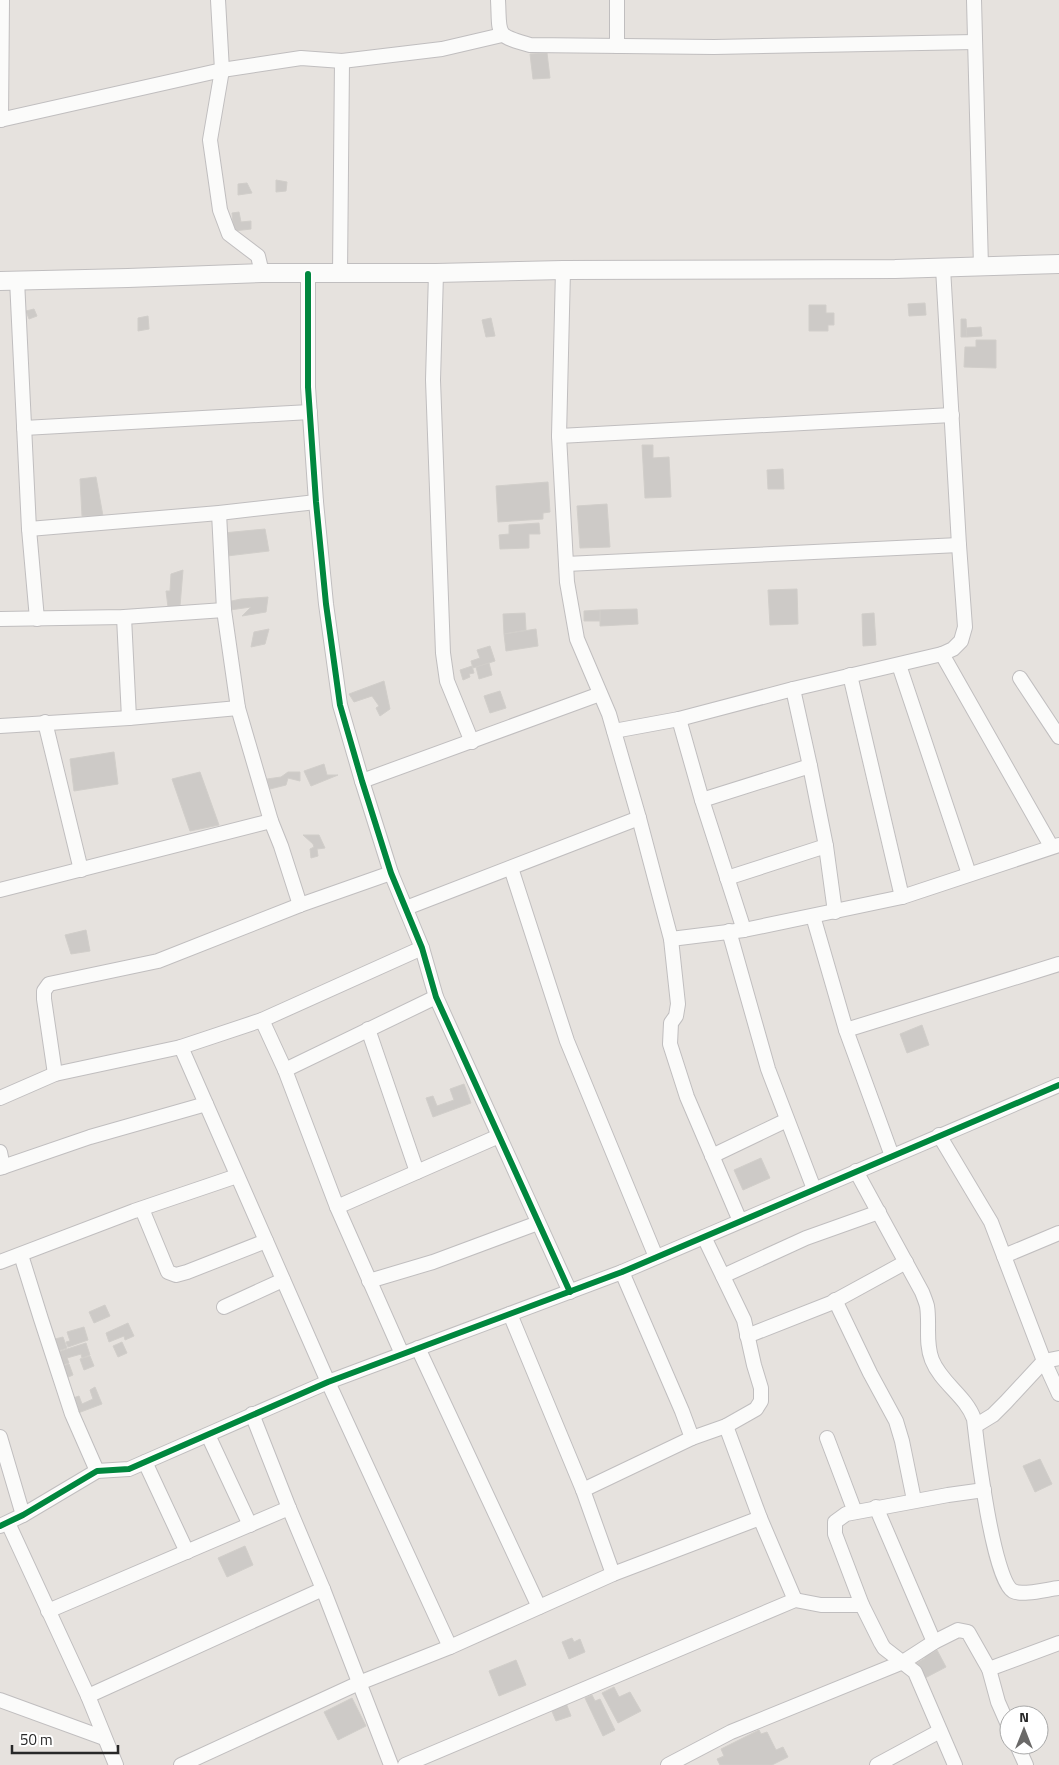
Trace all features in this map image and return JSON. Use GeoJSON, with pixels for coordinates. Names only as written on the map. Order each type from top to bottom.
{"type":"FeatureCollection","features":[{"type":"Feature","properties":{"kind":"street"},"geometry":{"type":"LineString","coordinates":[[2,0],[0,120],[222,70],[302,58],[342,61],[442,49],[502,35]]}},
{"type":"Feature","properties":{"kind":"street"},"geometry":{"type":"LineString","coordinates":[[218,0],[222,70],[210,140],[220,210],[229,234],[258,256],[262,273]]}},
{"type":"Feature","properties":{"kind":"street"},"geometry":{"type":"LineString","coordinates":[[498,0],[502,35],[508,39],[530,45],[724,47],[975,42]]}},
{"type":"Feature","properties":{"kind":"street"},"geometry":{"type":"LineString","coordinates":[[617,0],[617,46]]}},
{"type":"Feature","properties":{"kind":"street"},"geometry":{"type":"LineString","coordinates":[[974,0],[981,267]]}},
{"type":"Feature","properties":{"kind":"street"},"geometry":{"type":"LineString","coordinates":[[340,274],[342,61]]}},
{"type":"Feature","properties":{"kind":"street"},"geometry":{"type":"LineString","coordinates":[[37,619],[29,529],[24,428],[9,281],[262,273],[436,274],[563,270],[697,271],[943,268],[1059,264]]}},
{"type":"Feature","properties":{"kind":"street"},"geometry":{"type":"LineString","coordinates":[[614,731],[679,719],[793,689],[942,654],[953,649],[961,642],[966,627],[959,545],[943,268]]}},
{"type":"Feature","properties":{"kind":"street"},"geometry":{"type":"LineString","coordinates":[[563,270],[559,436],[566,564],[576,639],[609,714],[640,818],[671,939],[678,1004],[676,1016],[671,1023],[670,1044],[687,1097],[740,1221]]}},
{"type":"Feature","properties":{"kind":"street"},"geometry":{"type":"LineString","coordinates":[[308,274],[310,412],[316,502],[326,604],[340,705],[391,872],[422,948],[436,997],[570,1292]]}},
{"type":"Feature","properties":{"kind":"street"},"geometry":{"type":"LineString","coordinates":[[436,274],[433,380],[443,653],[448,681],[472,742]]}},
{"type":"Feature","properties":{"kind":"street"},"geometry":{"type":"LineString","coordinates":[[24,428],[310,412]]}},
{"type":"Feature","properties":{"kind":"street"},"geometry":{"type":"LineString","coordinates":[[559,436],[952,415]]}},
{"type":"Feature","properties":{"kind":"street"},"geometry":{"type":"LineString","coordinates":[[29,529],[219,513],[316,502]]}},
{"type":"Feature","properties":{"kind":"street"},"geometry":{"type":"LineString","coordinates":[[219,513],[224,610],[238,708],[271,821],[300,905]]}},
{"type":"Feature","properties":{"kind":"street"},"geometry":{"type":"LineString","coordinates":[[566,564],[959,545]]}},
{"type":"Feature","properties":{"kind":"street"},"geometry":{"type":"LineString","coordinates":[[0,619],[124,617],[224,610]]}},
{"type":"Feature","properties":{"kind":"street"},"geometry":{"type":"LineString","coordinates":[[124,617],[129,718]]}},
{"type":"Feature","properties":{"kind":"street"},"geometry":{"type":"LineString","coordinates":[[671,939],[744,930],[902,897],[1055,846],[942,654]]}},
{"type":"Feature","properties":{"kind":"street"},"geometry":{"type":"LineString","coordinates":[[899,665],[969,874]]}},
{"type":"Feature","properties":{"kind":"street"},"geometry":{"type":"LineString","coordinates":[[850,675],[902,897]]}},
{"type":"Feature","properties":{"kind":"street"},"geometry":{"type":"LineString","coordinates":[[1020,678],[1059,737]]}},
{"type":"Feature","properties":{"kind":"street"},"geometry":{"type":"LineString","coordinates":[[793,689],[826,846],[835,912]]}},
{"type":"Feature","properties":{"kind":"street"},"geometry":{"type":"LineString","coordinates":[[362,781],[600,694]]}},
{"type":"Feature","properties":{"kind":"street"},"geometry":{"type":"LineString","coordinates":[[0,726],[129,718],[238,708]]}},
{"type":"Feature","properties":{"kind":"street"},"geometry":{"type":"LineString","coordinates":[[679,719],[702,800],[744,930]]}},
{"type":"Feature","properties":{"kind":"street"},"geometry":{"type":"LineString","coordinates":[[45,722],[82,870]]}},
{"type":"Feature","properties":{"kind":"street"},"geometry":{"type":"LineString","coordinates":[[702,800],[810,766]]}},
{"type":"Feature","properties":{"kind":"street"},"geometry":{"type":"LineString","coordinates":[[406,908],[640,818]]}},
{"type":"Feature","properties":{"kind":"street"},"geometry":{"type":"LineString","coordinates":[[0,890],[271,821]]}},
{"type":"Feature","properties":{"kind":"street"},"geometry":{"type":"LineString","coordinates":[[727,878],[826,846]]}},
{"type":"Feature","properties":{"kind":"street"},"geometry":{"type":"LineString","coordinates":[[511,868],[567,1040],[656,1258]]}},
{"type":"Feature","properties":{"kind":"street"},"geometry":{"type":"LineString","coordinates":[[55,1074],[44,999],[44,991],[49,984],[158,961],[300,905],[391,872]]}},
{"type":"Feature","properties":{"kind":"street"},"geometry":{"type":"LineString","coordinates":[[812,916],[846,1030],[892,1156]]}},
{"type":"Feature","properties":{"kind":"street"},"geometry":{"type":"LineString","coordinates":[[729,931],[768,1069],[814,1189]]}},
{"type":"Feature","properties":{"kind":"street"},"geometry":{"type":"LineString","coordinates":[[0,1098],[55,1074],[181,1047],[262,1020],[422,948]]}},
{"type":"Feature","properties":{"kind":"street"},"geometry":{"type":"LineString","coordinates":[[846,1030],[1059,964]]}},
{"type":"Feature","properties":{"kind":"street"},"geometry":{"type":"LineString","coordinates":[[285,1070],[436,997]]}},
{"type":"Feature","properties":{"kind":"street"},"geometry":{"type":"LineString","coordinates":[[262,1020],[285,1070],[337,1207],[402,1354]]}},
{"type":"Feature","properties":{"kind":"street"},"geometry":{"type":"LineString","coordinates":[[368,1030],[417,1172]]}},
{"type":"Feature","properties":{"kind":"street"},"geometry":{"type":"LineString","coordinates":[[181,1047],[328,1382],[450,1647]]}},
{"type":"Feature","properties":{"kind":"street"},"geometry":{"type":"LineString","coordinates":[[116,1765],[88,1696],[48,1611],[4,1525],[97,1471],[129,1469],[328,1382],[622,1272],[1059,1085]]}},
{"type":"Feature","properties":{"kind":"street"},"geometry":{"type":"LineString","coordinates":[[0,1152],[2,1167],[90,1137],[206,1104]]}},
{"type":"Feature","properties":{"kind":"street"},"geometry":{"type":"LineString","coordinates":[[712,1156],[787,1120]]}},
{"type":"Feature","properties":{"kind":"street"},"geometry":{"type":"LineString","coordinates":[[939,1135],[991,1222],[1044,1361],[1059,1394]]}},
{"type":"Feature","properties":{"kind":"street"},"geometry":{"type":"LineString","coordinates":[[337,1207],[499,1136]]}},
{"type":"Feature","properties":{"kind":"street"},"geometry":{"type":"LineString","coordinates":[[856,1171],[922,1292],[927,1306],[929,1348],[932,1361],[942,1377],[970,1409],[975,1426],[991,1533],[998,1562],[1007,1586],[1012,1591],[1019,1593],[1059,1588]]}},
{"type":"Feature","properties":{"kind":"street"},"geometry":{"type":"LineString","coordinates":[[0,1262],[142,1208],[237,1176]]}},
{"type":"Feature","properties":{"kind":"street"},"geometry":{"type":"LineString","coordinates":[[142,1208],[163,1263],[168,1272],[176,1275],[266,1241]]}},
{"type":"Feature","properties":{"kind":"street"},"geometry":{"type":"LineString","coordinates":[[723,1276],[806,1238],[879,1212]]}},
{"type":"Feature","properties":{"kind":"street"},"geometry":{"type":"LineString","coordinates":[[370,1281],[433,1262],[538,1223]]}},
{"type":"Feature","properties":{"kind":"street"},"geometry":{"type":"LineString","coordinates":[[1004,1256],[1059,1234]]}},
{"type":"Feature","properties":{"kind":"street"},"geometry":{"type":"LineString","coordinates":[[582,1490],[692,1438],[726,1426],[756,1409],[761,1401],[761,1388],[744,1320],[704,1236]]}},
{"type":"Feature","properties":{"kind":"street"},"geometry":{"type":"LineString","coordinates":[[21,1255],[40,1320],[72,1414],[97,1471]]}},
{"type":"Feature","properties":{"kind":"street"},"geometry":{"type":"LineString","coordinates":[[747,1336],[810,1312],[906,1262]]}},
{"type":"Feature","properties":{"kind":"street"},"geometry":{"type":"LineString","coordinates":[[622,1272],[692,1438]]}},
{"type":"Feature","properties":{"kind":"street"},"geometry":{"type":"LineString","coordinates":[[224,1308],[283,1280]]}},
{"type":"Feature","properties":{"kind":"street"},"geometry":{"type":"LineString","coordinates":[[835,1300],[896,1422],[914,1500]]}},
{"type":"Feature","properties":{"kind":"street"},"geometry":{"type":"LineString","coordinates":[[510,1314],[582,1490],[613,1574]]}},
{"type":"Feature","properties":{"kind":"street"},"geometry":{"type":"LineString","coordinates":[[418,1348],[539,1607]]}},
{"type":"Feature","properties":{"kind":"street"},"geometry":{"type":"LineString","coordinates":[[975,1426],[993,1415],[1044,1361],[1059,1358]]}},
{"type":"Feature","properties":{"kind":"street"},"geometry":{"type":"LineString","coordinates":[[252,1414],[289,1508],[324,1589],[391,1765]]}},
{"type":"Feature","properties":{"kind":"street"},"geometry":{"type":"LineString","coordinates":[[726,1426],[760,1518],[795,1600]]}},
{"type":"Feature","properties":{"kind":"street"},"geometry":{"type":"LineString","coordinates":[[208,1435],[250,1525]]}},
{"type":"Feature","properties":{"kind":"street"},"geometry":{"type":"LineString","coordinates":[[0,1437],[23,1514]]}},
{"type":"Feature","properties":{"kind":"street"},"geometry":{"type":"LineString","coordinates":[[827,1438],[855,1512]]}},
{"type":"Feature","properties":{"kind":"street"},"geometry":{"type":"LineString","coordinates":[[145,1462],[187,1552]]}},
{"type":"Feature","properties":{"kind":"street"},"geometry":{"type":"LineString","coordinates":[[955,1765],[914,1672],[880,1643],[862,1605],[834,1528],[835,1522],[846,1514],[914,1500],[984,1490]]}},
{"type":"Feature","properties":{"kind":"street"},"geometry":{"type":"LineString","coordinates":[[48,1611],[289,1508]]}},
{"type":"Feature","properties":{"kind":"street"},"geometry":{"type":"LineString","coordinates":[[876,1508],[934,1642]]}},
{"type":"Feature","properties":{"kind":"street"},"geometry":{"type":"LineString","coordinates":[[182,1765],[359,1683],[450,1647],[613,1574],[760,1518]]}},
{"type":"Feature","properties":{"kind":"street"},"geometry":{"type":"LineString","coordinates":[[88,1696],[324,1589]]}},
{"type":"Feature","properties":{"kind":"street"},"geometry":{"type":"LineString","coordinates":[[405,1765],[795,1600],[821,1605],[862,1605]]}},
{"type":"Feature","properties":{"kind":"street"},"geometry":{"type":"LineString","coordinates":[[668,1765],[731,1732],[902,1662],[958,1630],[968,1632],[989,1669],[999,1705]]}},
{"type":"Feature","properties":{"kind":"street"},"geometry":{"type":"LineString","coordinates":[[989,1669],[1059,1643]]}},
{"type":"Feature","properties":{"kind":"street"},"geometry":{"type":"LineString","coordinates":[[0,1700],[104,1738]]}},
{"type":"Feature","properties":{"kind":"street"},"geometry":{"type":"LineString","coordinates":[[876,1765],[940,1732]]}},
{"type":"Feature","properties":{"kind":"building"},"geometry":{"type":"Polygon","coordinates":[[[547,53],[550,78],[533,79],[530,54],[547,53]]]}},
{"type":"Feature","properties":{"kind":"building"},"geometry":{"type":"Polygon","coordinates":[[[276,180],[287,182],[286,191],[276,192],[276,180]]]}},
{"type":"Feature","properties":{"kind":"building"},"geometry":{"type":"Polygon","coordinates":[[[247,183],[252,193],[238,195],[238,184],[247,183]]]}},
{"type":"Feature","properties":{"kind":"building"},"geometry":{"type":"Polygon","coordinates":[[[239,212],[241,222],[251,221],[251,229],[234,231],[232,213],[239,212]]]}},
{"type":"Feature","properties":{"kind":"building"},"geometry":{"type":"Polygon","coordinates":[[[925,303],[926,315],[909,316],[908,304],[925,303]]]}},
{"type":"Feature","properties":{"kind":"building"},"geometry":{"type":"Polygon","coordinates":[[[809,305],[826,305],[826,313],[834,313],[834,325],[828,325],[828,331],[809,331],[809,305]]]}},
{"type":"Feature","properties":{"kind":"building"},"geometry":{"type":"Polygon","coordinates":[[[34,309],[37,316],[29,319],[26,311],[34,309]]]}},
{"type":"Feature","properties":{"kind":"building"},"geometry":{"type":"Polygon","coordinates":[[[148,316],[149,329],[138,331],[138,318],[148,316]]]}},
{"type":"Feature","properties":{"kind":"building"},"geometry":{"type":"Polygon","coordinates":[[[491,318],[495,336],[486,337],[482,320],[491,318]]]}},
{"type":"Feature","properties":{"kind":"building"},"geometry":{"type":"Polygon","coordinates":[[[961,319],[966,319],[967,337],[961,337],[961,319]]]}},
{"type":"Feature","properties":{"kind":"building"},"geometry":{"type":"Polygon","coordinates":[[[981,327],[982,336],[967,337],[966,328],[981,327]]]}},
{"type":"Feature","properties":{"kind":"building"},"geometry":{"type":"Polygon","coordinates":[[[976,340],[996,340],[996,368],[964,367],[965,347],[976,347],[976,340]]]}},
{"type":"Feature","properties":{"kind":"building"},"geometry":{"type":"Polygon","coordinates":[[[642,445],[653,445],[653,458],[669,457],[671,497],[645,498],[642,445]]]}},
{"type":"Feature","properties":{"kind":"building"},"geometry":{"type":"Polygon","coordinates":[[[783,469],[784,489],[768,489],[767,470],[783,469]]]}},
{"type":"Feature","properties":{"kind":"building"},"geometry":{"type":"Polygon","coordinates":[[[96,477],[103,516],[82,516],[80,479],[96,477]]]}},
{"type":"Feature","properties":{"kind":"building"},"geometry":{"type":"Polygon","coordinates":[[[548,482],[550,512],[543,513],[543,519],[498,522],[496,486],[548,482]]]}},
{"type":"Feature","properties":{"kind":"building"},"geometry":{"type":"Polygon","coordinates":[[[607,504],[610,547],[580,548],[577,506],[607,504]]]}},
{"type":"Feature","properties":{"kind":"building"},"geometry":{"type":"Polygon","coordinates":[[[539,523],[540,534],[529,534],[529,548],[500,549],[499,535],[509,534],[509,525],[539,523]]]}},
{"type":"Feature","properties":{"kind":"building"},"geometry":{"type":"Polygon","coordinates":[[[265,529],[269,551],[227,556],[223,533],[265,529]]]}},
{"type":"Feature","properties":{"kind":"building"},"geometry":{"type":"Polygon","coordinates":[[[183,570],[180,606],[168,607],[166,591],[170,591],[171,574],[183,570]]]}},
{"type":"Feature","properties":{"kind":"building"},"geometry":{"type":"Polygon","coordinates":[[[797,589],[798,624],[770,625],[768,590],[797,589]]]}},
{"type":"Feature","properties":{"kind":"building"},"geometry":{"type":"Polygon","coordinates":[[[268,597],[266,612],[242,616],[251,607],[230,610],[227,602],[241,599],[268,597]]]}},
{"type":"Feature","properties":{"kind":"building"},"geometry":{"type":"Polygon","coordinates":[[[637,609],[638,624],[600,626],[600,610],[637,609]]]}},
{"type":"Feature","properties":{"kind":"building"},"geometry":{"type":"Polygon","coordinates":[[[600,610],[600,621],[584,621],[584,611],[600,610]]]}},
{"type":"Feature","properties":{"kind":"building"},"geometry":{"type":"Polygon","coordinates":[[[525,613],[526,630],[504,634],[503,614],[525,613]]]}},
{"type":"Feature","properties":{"kind":"building"},"geometry":{"type":"Polygon","coordinates":[[[874,613],[876,645],[863,646],[862,614],[874,613]]]}},
{"type":"Feature","properties":{"kind":"building"},"geometry":{"type":"Polygon","coordinates":[[[269,629],[265,644],[251,647],[254,632],[269,629]]]}},
{"type":"Feature","properties":{"kind":"building"},"geometry":{"type":"Polygon","coordinates":[[[536,629],[538,646],[506,651],[504,634],[536,629]]]}},
{"type":"Feature","properties":{"kind":"building"},"geometry":{"type":"Polygon","coordinates":[[[490,646],[495,661],[473,668],[471,661],[480,658],[477,650],[490,646]]]}},
{"type":"Feature","properties":{"kind":"building"},"geometry":{"type":"Polygon","coordinates":[[[489,663],[492,675],[479,679],[476,667],[489,663]]]}},
{"type":"Feature","properties":{"kind":"building"},"geometry":{"type":"Polygon","coordinates":[[[472,666],[474,673],[469,674],[470,677],[463,680],[460,670],[472,666]]]}},
{"type":"Feature","properties":{"kind":"building"},"geometry":{"type":"Polygon","coordinates":[[[384,681],[390,709],[380,716],[376,708],[379,706],[372,696],[354,702],[349,694],[384,681]]]}},
{"type":"Feature","properties":{"kind":"building"},"geometry":{"type":"Polygon","coordinates":[[[500,691],[506,708],[490,713],[484,696],[500,691]]]}},
{"type":"Feature","properties":{"kind":"building"},"geometry":{"type":"Polygon","coordinates":[[[114,752],[118,784],[74,791],[70,759],[114,752]]]}},
{"type":"Feature","properties":{"kind":"building"},"geometry":{"type":"Polygon","coordinates":[[[324,764],[327,775],[338,775],[311,786],[304,771],[324,764]]]}},
{"type":"Feature","properties":{"kind":"building"},"geometry":{"type":"Polygon","coordinates":[[[200,772],[219,825],[190,831],[172,779],[200,772]]]}},
{"type":"Feature","properties":{"kind":"building"},"geometry":{"type":"Polygon","coordinates":[[[288,772],[300,772],[300,781],[288,778],[286,785],[270,789],[267,779],[281,777],[288,772]]]}},
{"type":"Feature","properties":{"kind":"building"},"geometry":{"type":"Polygon","coordinates":[[[303,835],[319,835],[325,848],[317,849],[318,856],[311,858],[310,849],[314,847],[313,844],[303,835]]]}},
{"type":"Feature","properties":{"kind":"building"},"geometry":{"type":"Polygon","coordinates":[[[86,930],[90,951],[71,954],[65,935],[86,930]]]}},
{"type":"Feature","properties":{"kind":"building"},"geometry":{"type":"Polygon","coordinates":[[[922,1025],[929,1045],[907,1053],[900,1034],[922,1025]]]}},
{"type":"Feature","properties":{"kind":"building"},"geometry":{"type":"Polygon","coordinates":[[[464,1084],[471,1103],[433,1117],[426,1098],[433,1096],[437,1106],[454,1100],[450,1089],[464,1084]]]}},
{"type":"Feature","properties":{"kind":"building"},"geometry":{"type":"Polygon","coordinates":[[[761,1158],[770,1178],[743,1190],[734,1170],[761,1158]]]}},
{"type":"Feature","properties":{"kind":"building"},"geometry":{"type":"Polygon","coordinates":[[[105,1305],[110,1316],[94,1323],[89,1312],[105,1305]]]}},
{"type":"Feature","properties":{"kind":"building"},"geometry":{"type":"Polygon","coordinates":[[[128,1323],[134,1336],[125,1340],[124,1336],[109,1342],[106,1333],[128,1323]]]}},
{"type":"Feature","properties":{"kind":"building"},"geometry":{"type":"Polygon","coordinates":[[[84,1327],[88,1340],[68,1347],[66,1342],[70,1341],[67,1332],[84,1327]]]}},
{"type":"Feature","properties":{"kind":"building"},"geometry":{"type":"Polygon","coordinates":[[[63,1337],[67,1348],[58,1351],[55,1339],[63,1337]]]}},
{"type":"Feature","properties":{"kind":"building"},"geometry":{"type":"Polygon","coordinates":[[[122,1342],[127,1353],[118,1357],[113,1346],[122,1342]]]}},
{"type":"Feature","properties":{"kind":"building"},"geometry":{"type":"Polygon","coordinates":[[[86,1343],[90,1355],[82,1358],[81,1354],[67,1358],[69,1363],[62,1365],[58,1352],[86,1343]]]}},
{"type":"Feature","properties":{"kind":"building"},"geometry":{"type":"Polygon","coordinates":[[[90,1356],[94,1366],[84,1370],[80,1359],[90,1356]]]}},
{"type":"Feature","properties":{"kind":"building"},"geometry":{"type":"Polygon","coordinates":[[[69,1364],[73,1375],[66,1378],[62,1366],[69,1364]]]}},
{"type":"Feature","properties":{"kind":"building"},"geometry":{"type":"Polygon","coordinates":[[[95,1387],[102,1404],[78,1413],[73,1398],[79,1396],[82,1404],[93,1399],[90,1390],[95,1387]]]}},
{"type":"Feature","properties":{"kind":"building"},"geometry":{"type":"Polygon","coordinates":[[[1040,1459],[1052,1484],[1035,1492],[1023,1466],[1040,1459]]]}},
{"type":"Feature","properties":{"kind":"building"},"geometry":{"type":"Polygon","coordinates":[[[245,1546],[253,1565],[227,1577],[218,1558],[245,1546]]]}},
{"type":"Feature","properties":{"kind":"building"},"geometry":{"type":"Polygon","coordinates":[[[572,1638],[574,1642],[580,1639],[585,1652],[569,1659],[562,1642],[572,1638]]]}},
{"type":"Feature","properties":{"kind":"building"},"geometry":{"type":"Polygon","coordinates":[[[928,1649],[930,1654],[937,1650],[946,1667],[925,1678],[917,1663],[925,1658],[922,1653],[928,1649]]]}},
{"type":"Feature","properties":{"kind":"building"},"geometry":{"type":"Polygon","coordinates":[[[516,1660],[526,1685],[499,1696],[489,1671],[516,1660]]]}},
{"type":"Feature","properties":{"kind":"building"},"geometry":{"type":"Polygon","coordinates":[[[614,1687],[619,1697],[630,1692],[641,1711],[618,1723],[602,1693],[614,1687]]]}},
{"type":"Feature","properties":{"kind":"building"},"geometry":{"type":"Polygon","coordinates":[[[592,1695],[595,1701],[600,1699],[615,1730],[603,1736],[585,1698],[592,1695]]]}},
{"type":"Feature","properties":{"kind":"building"},"geometry":{"type":"Polygon","coordinates":[[[352,1698],[366,1726],[338,1740],[324,1712],[352,1698]]]}},
{"type":"Feature","properties":{"kind":"building"},"geometry":{"type":"Polygon","coordinates":[[[566,1703],[571,1716],[556,1721],[551,1709],[566,1703]]]}},
{"type":"Feature","properties":{"kind":"building"},"geometry":{"type":"Polygon","coordinates":[[[759,1730],[761,1734],[767,1732],[776,1750],[783,1747],[788,1757],[772,1765],[720,1765],[717,1759],[724,1756],[721,1749],[759,1730]]]}},
{"type":"Feature","properties":{"kind":"cycle path"},"geometry":{"type":"LineString","coordinates":[[308,274],[308,387],[316,502],[326,604],[340,705],[391,873],[422,948],[436,997],[570,1292]]}},
{"type":"Feature","properties":{"kind":"cycle path"},"geometry":{"type":"LineString","coordinates":[[0,1526],[23,1515],[97,1471],[129,1469],[328,1382],[622,1272],[1059,1085]]}}]}
